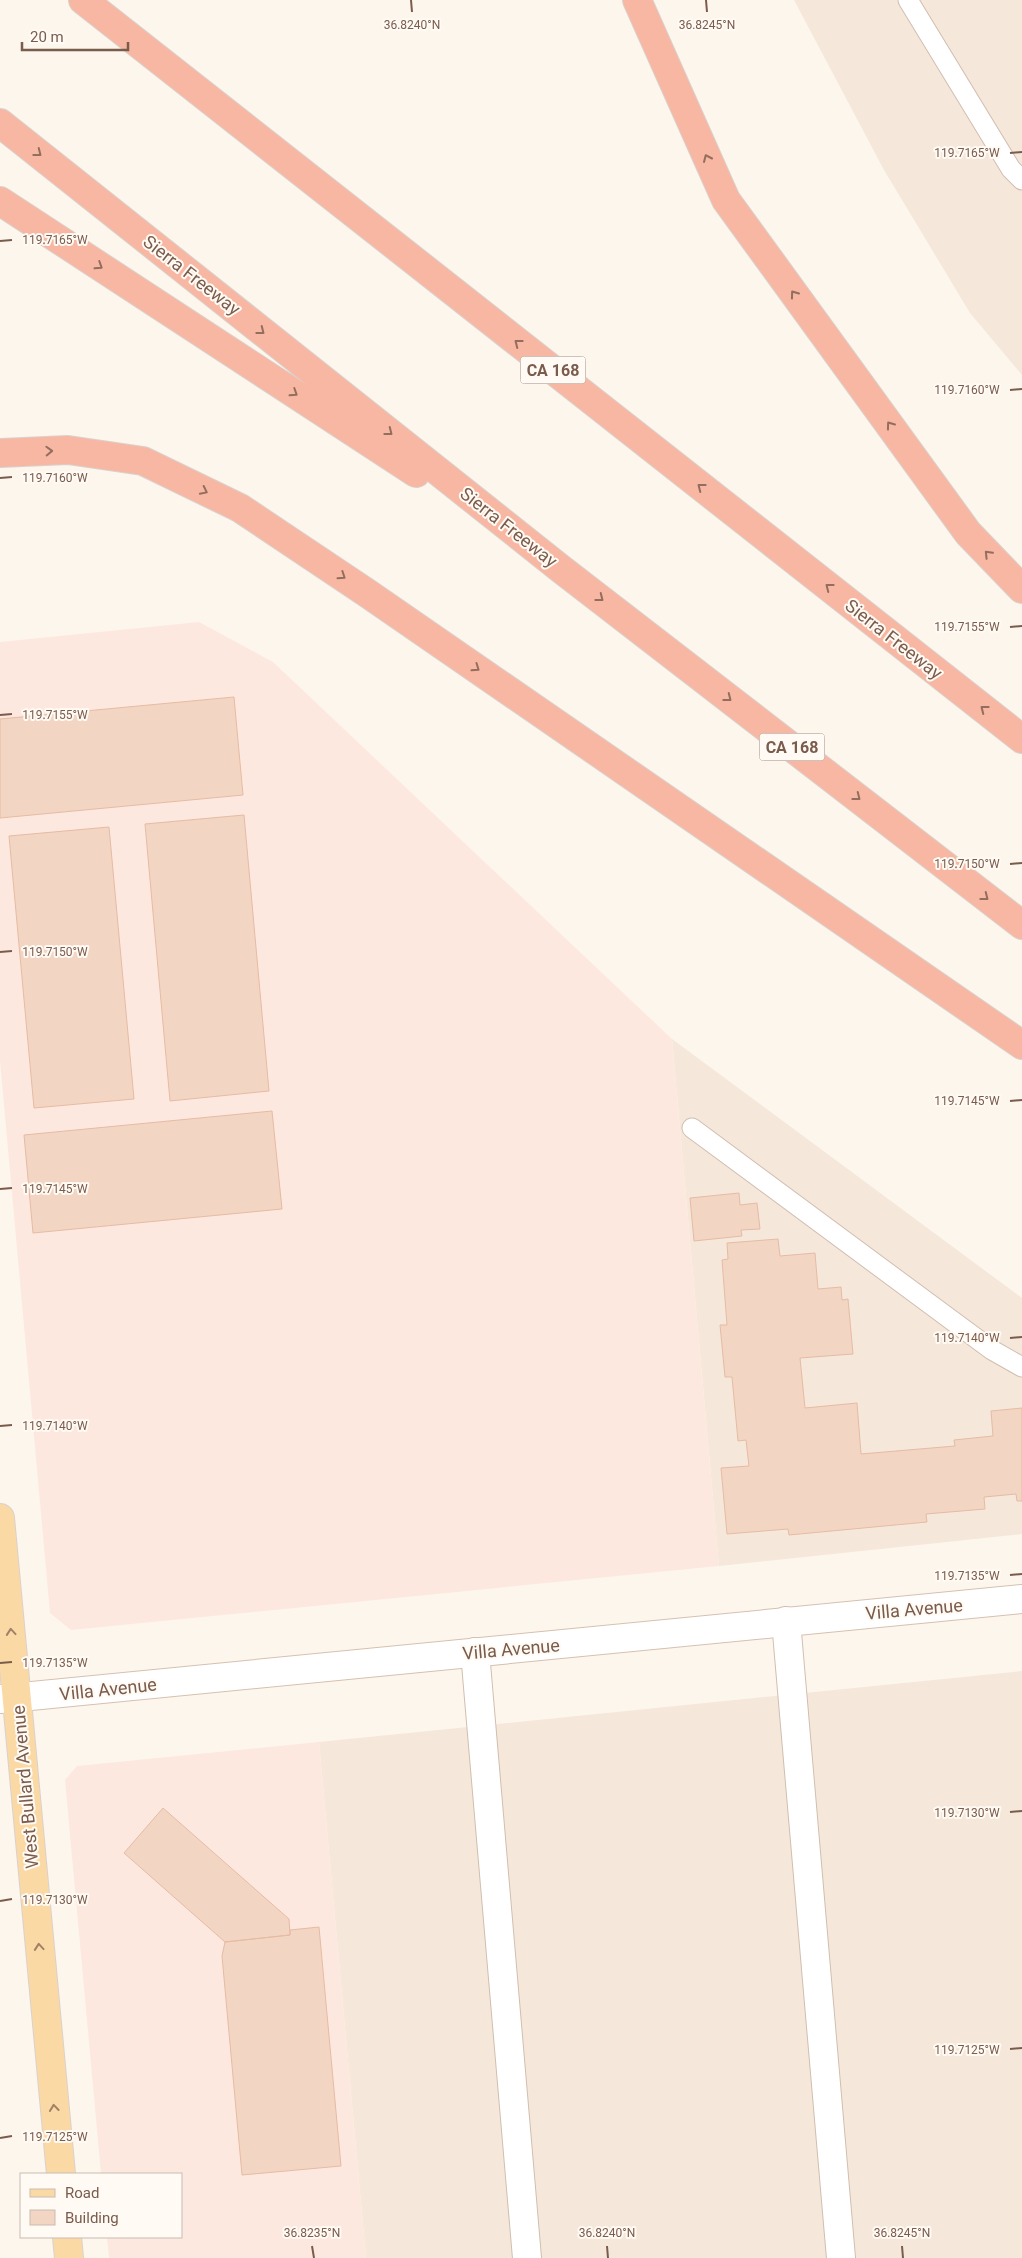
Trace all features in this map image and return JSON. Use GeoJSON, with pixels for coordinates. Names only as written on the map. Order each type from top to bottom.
{"type":"FeatureCollection","features":[{"type":"Feature","properties":{"kind":"highway","name":"Sierra Freeway"},"geometry":{"type":"LineString","coordinates":[[83,0],[1022,740]]}},
{"type":"Feature","properties":{"kind":"highway"},"geometry":{"type":"LineString","coordinates":[[637,0],[726,200],[968,533],[1022,589]]}},
{"type":"Feature","properties":{"kind":"highway","name":"Sierra Freeway"},"geometry":{"type":"LineString","coordinates":[[0,123],[561,568],[1022,925]]}},
{"type":"Feature","properties":{"kind":"highway"},"geometry":{"type":"LineString","coordinates":[[0,201],[561,568]]}},
{"type":"Feature","properties":{"kind":"highway"},"geometry":{"type":"LineString","coordinates":[[0,453],[68,450],[143,461],[240,508],[375,598],[1022,1045]]}},
{"type":"Feature","properties":{"kind":"main road","name":"West Bullard Avenue"},"geometry":{"type":"LineString","coordinates":[[0,1518],[8,1699],[61,2173]]}},
{"type":"Feature","properties":{"kind":"main road"},"geometry":{"type":"LineString","coordinates":[[67,2238],[69,2258]]}},
{"type":"Feature","properties":{"kind":"street","name":"Villa Avenue"},"geometry":{"type":"LineString","coordinates":[[8,1699],[786,1621],[1022,1600]]}},
{"type":"Feature","properties":{"kind":"street"},"geometry":{"type":"LineString","coordinates":[[786,1621],[841,2258]]}},
{"type":"Feature","properties":{"kind":"street"},"geometry":{"type":"LineString","coordinates":[[475,1652],[527,2258]]}},
{"type":"Feature","properties":{"kind":"lane"},"geometry":{"type":"LineString","coordinates":[[908,0],[1011,169],[1022,180]]}},
{"type":"Feature","properties":{"kind":"lane"},"geometry":{"type":"LineString","coordinates":[[692,1128],[992,1350],[1022,1367]]}},
{"type":"Feature","properties":{"kind":"shaded area"},"geometry":{"type":"Polygon","coordinates":[[[794,0],[1022,0],[1022,375],[970,313],[884,170],[794,0]]]}},
{"type":"Feature","properties":{"kind":"shaded area"},"geometry":{"type":"Polygon","coordinates":[[[199,622],[273,662],[672,1039],[719,1566],[71,1630],[50,1613],[0,1061],[0,642],[199,622]]]}},
{"type":"Feature","properties":{"kind":"shaded area"},"geometry":{"type":"Polygon","coordinates":[[[672,1039],[1022,1298],[1022,1534],[719,1566],[672,1039]]]}},
{"type":"Feature","properties":{"kind":"shaded area"},"geometry":{"type":"Polygon","coordinates":[[[1022,1671],[1022,2258],[366,2258],[319,1742],[1022,1671]]]}},
{"type":"Feature","properties":{"kind":"shaded area"},"geometry":{"type":"Polygon","coordinates":[[[319,1742],[366,2258],[109,2258],[107,2238],[182,2238],[182,2173],[101,2173],[65,1780],[77,1766],[319,1742]]]}},
{"type":"Feature","properties":{"kind":"building"},"geometry":{"type":"Polygon","coordinates":[[[234,697],[243,795],[0,818],[0,719],[234,697]]]}},
{"type":"Feature","properties":{"kind":"building"},"geometry":{"type":"Polygon","coordinates":[[[244,815],[269,1091],[170,1101],[145,824],[244,815]]]}},
{"type":"Feature","properties":{"kind":"building"},"geometry":{"type":"Polygon","coordinates":[[[109,827],[134,1099],[34,1108],[9,836],[109,827]]]}},
{"type":"Feature","properties":{"kind":"building"},"geometry":{"type":"Polygon","coordinates":[[[272,1111],[282,1209],[33,1233],[24,1135],[272,1111]]]}},
{"type":"Feature","properties":{"kind":"building"},"geometry":{"type":"Polygon","coordinates":[[[739,1193],[740,1205],[757,1203],[760,1229],[741,1230],[742,1236],[694,1241],[690,1198],[739,1193]]]}},
{"type":"Feature","properties":{"kind":"building"},"geometry":{"type":"Polygon","coordinates":[[[778,1239],[780,1256],[815,1253],[818,1289],[841,1287],[842,1300],[848,1299],[853,1354],[800,1358],[805,1408],[857,1403],[861,1454],[955,1446],[954,1440],[993,1436],[991,1411],[1022,1408],[1022,1501],[1017,1501],[1016,1494],[984,1497],[985,1509],[926,1514],[927,1522],[789,1535],[788,1529],[727,1534],[721,1468],[749,1466],[746,1440],[738,1441],[732,1377],[725,1377],[720,1325],[727,1325],[722,1260],[728,1259],[727,1243],[778,1239]]]}},
{"type":"Feature","properties":{"kind":"building"},"geometry":{"type":"Polygon","coordinates":[[[163,1808],[289,1919],[290,1935],[225,1942],[124,1853],[163,1808]]]}},
{"type":"Feature","properties":{"kind":"building"},"geometry":{"type":"Polygon","coordinates":[[[319,1927],[341,2166],[242,2175],[222,1956],[225,1942],[290,1935],[290,1930],[319,1927]]]}}]}
